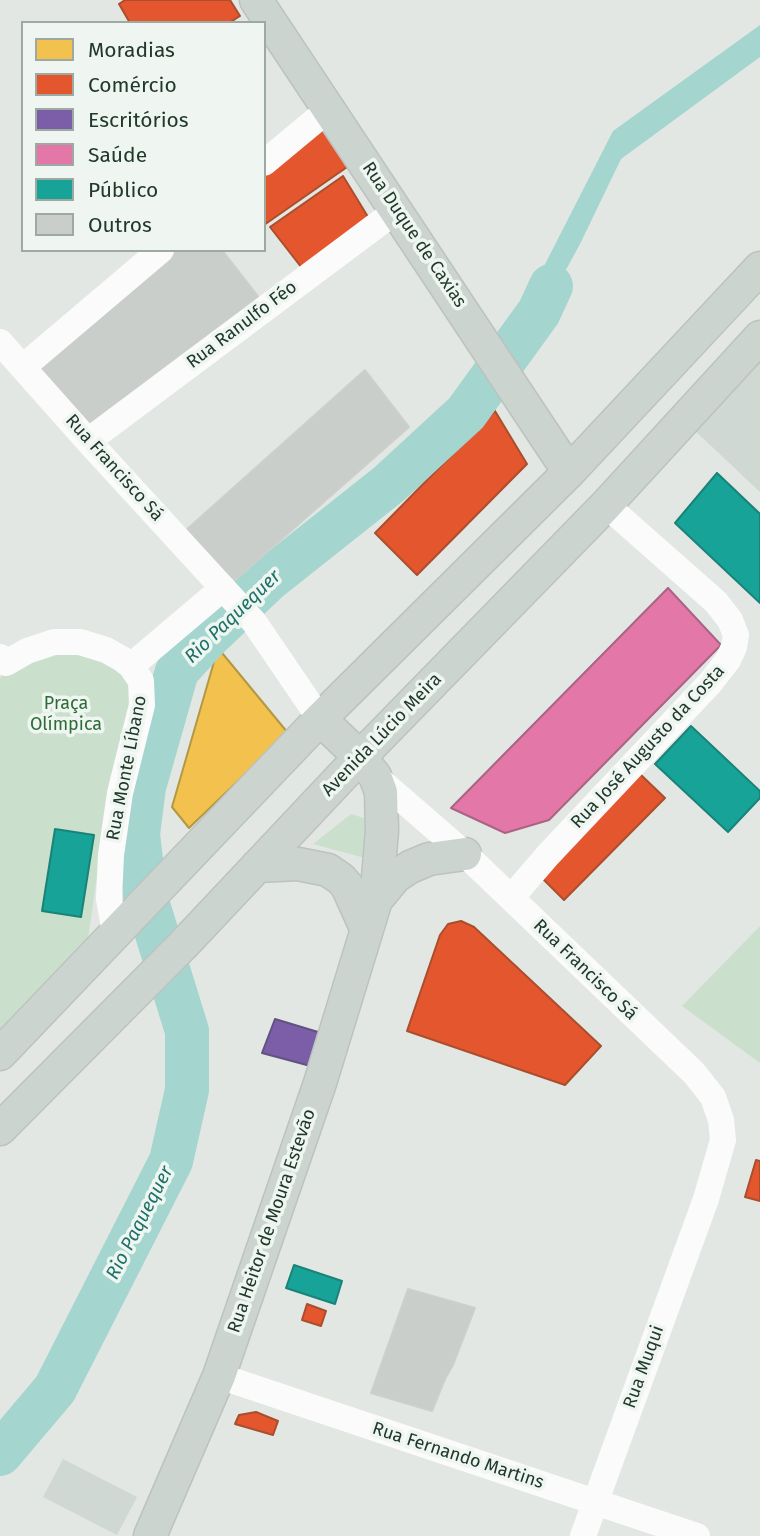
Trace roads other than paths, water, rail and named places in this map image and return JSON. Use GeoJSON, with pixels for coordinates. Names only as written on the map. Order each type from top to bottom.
{"type":"FeatureCollection","features":[{"type":"Feature","properties":{"kind":"main road","name":"Rua Duque de Caxias"},"geometry":{"type":"LineString","coordinates":[[256,0],[569,472]]}},
{"type":"Feature","properties":{"kind":"main road"},"geometry":{"type":"LineString","coordinates":[[0,1054],[320,719],[569,472],[760,268]]}},
{"type":"Feature","properties":{"kind":"main road","name":"Avenida Lúcio Meira"},"geometry":{"type":"LineString","coordinates":[[0,1129],[138,992],[257,866],[368,767],[760,337]]}},
{"type":"Feature","properties":{"kind":"main road","name":"Rua Francisco Sá"},"geometry":{"type":"LineString","coordinates":[[320,719],[368,767]]}},
{"type":"Feature","properties":{"kind":"main road","name":"Rua Heitor de Moura Estevão"},"geometry":{"type":"LineString","coordinates":[[149,1536],[219,1376],[320,1083],[371,914],[380,871],[382,811],[380,792],[368,767]]}},
{"type":"Feature","properties":{"kind":"main road"},"geometry":{"type":"LineString","coordinates":[[257,866],[298,864],[328,870],[341,878],[371,914],[395,877],[410,867],[429,859],[465,854]]}},
{"type":"Feature","properties":{"kind":"street"},"geometry":{"type":"LineString","coordinates":[[266,161],[330,108]]}},
{"type":"Feature","properties":{"kind":"street","name":"Rua Ranulfo Féo"},"geometry":{"type":"LineString","coordinates":[[88,441],[397,210]]}},
{"type":"Feature","properties":{"kind":"street"},"geometry":{"type":"LineString","coordinates":[[23,367],[159,252]]}},
{"type":"Feature","properties":{"kind":"street","name":"Rua Francisco Sá"},"geometry":{"type":"LineString","coordinates":[[0,342],[254,622],[320,719]]}},
{"type":"Feature","properties":{"kind":"street","name":"Rua José Augusto da Costa"},"geometry":{"type":"LineString","coordinates":[[511,898],[710,683],[728,660],[734,647],[736,635],[730,620],[716,602],[606,505]]}},
{"type":"Feature","properties":{"kind":"street"},"geometry":{"type":"LineString","coordinates":[[2,663],[54,642],[80,642],[106,650],[131,666],[226,591]]}},
{"type":"Feature","properties":{"kind":"street","name":"Rua Monte Líbano"},"geometry":{"type":"LineString","coordinates":[[122,925],[108,885],[120,793],[144,691],[131,666]]}},
{"type":"Feature","properties":{"kind":"street","name":"Rua Francisco Sá"},"geometry":{"type":"LineString","coordinates":[[368,767],[465,854],[694,1073],[713,1097],[721,1121],[723,1140],[706,1199]]}},
{"type":"Feature","properties":{"kind":"street","name":"Rua Muqui"},"geometry":{"type":"LineString","coordinates":[[583,1536],[706,1199]]}},
{"type":"Feature","properties":{"kind":"street","name":"Rua Fernando Martins"},"geometry":{"type":"LineString","coordinates":[[219,1376],[697,1536]]}},
{"type":"Feature","properties":{"kind":"water"},"geometry":{"type":"Polygon","coordinates":[[[760,25],[760,57],[621,159],[581,242],[526,344],[514,325],[613,131],[760,25]]]}},
{"type":"Feature","properties":{"kind":"waterway","name":"Rio Paquequer"},"geometry":{"type":"LineString","coordinates":[[0,1454],[55,1389],[171,1161],[187,1090],[187,1031],[145,895],[138,834],[144,787],[177,671],[210,635],[268,580],[389,484],[466,413],[539,312],[551,286]]}},
{"type":"Feature","properties":{"kind":"park label","name":"Praça Olímpica"},"geometry":{"type":"Point","coordinates":[66,714]}}]}
